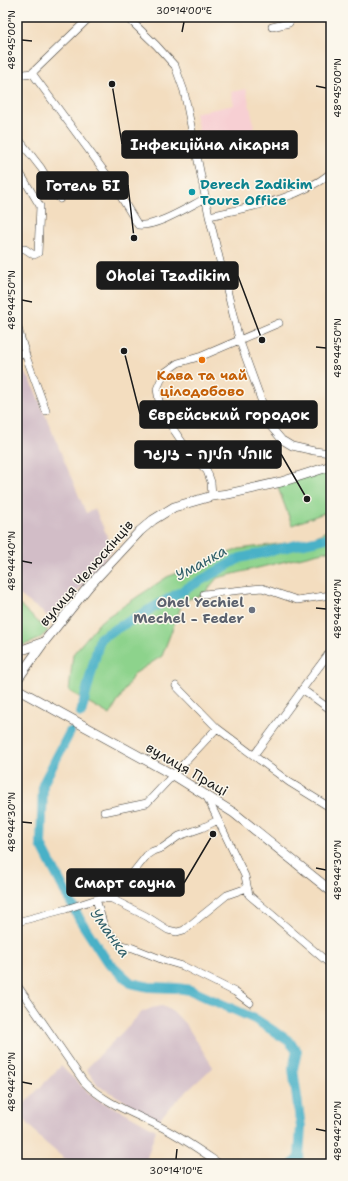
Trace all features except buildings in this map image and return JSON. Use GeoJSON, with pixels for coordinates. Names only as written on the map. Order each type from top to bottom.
{"type":"FeatureCollection","features":[{"type":"Feature","properties":{"kind":"main road","name":"вулиця Челюскінців"},"geometry":{"type":"LineString","coordinates":[[17,680],[44,642],[89,586],[140,531],[153,520],[174,507],[212,496],[228,494],[281,482],[331,466]]}},
{"type":"Feature","properties":{"kind":"main road"},"geometry":{"type":"LineString","coordinates":[[17,650],[25,649],[44,642]]}},
{"type":"Feature","properties":{"kind":"main road","name":"вулиця Праці"},"geometry":{"type":"LineString","coordinates":[[17,689],[173,775],[234,812],[331,891]]}},
{"type":"Feature","properties":{"kind":"street"},"geometry":{"type":"LineString","coordinates":[[17,75],[32,73],[90,17]]}},
{"type":"Feature","properties":{"kind":"street"},"geometry":{"type":"LineString","coordinates":[[127,17],[175,66],[184,91],[209,216],[239,339],[271,428],[282,440],[292,446],[331,453]]}},
{"type":"Feature","properties":{"kind":"street"},"geometry":{"type":"LineString","coordinates":[[272,27],[289,23],[292,17]]}},
{"type":"Feature","properties":{"kind":"street"},"geometry":{"type":"LineString","coordinates":[[32,73],[110,179],[138,225],[157,222],[206,198]]}},
{"type":"Feature","properties":{"kind":"street"},"geometry":{"type":"LineString","coordinates":[[17,137],[41,168],[60,199]]}},
{"type":"Feature","properties":{"kind":"street"},"geometry":{"type":"LineString","coordinates":[[17,168],[40,206],[38,253],[34,255],[25,249],[17,249]]}},
{"type":"Feature","properties":{"kind":"street"},"geometry":{"type":"LineString","coordinates":[[209,216],[257,206],[299,192],[331,173]]}},
{"type":"Feature","properties":{"kind":"street"},"geometry":{"type":"LineString","coordinates":[[212,496],[211,482],[207,472],[191,456],[167,420],[159,401],[157,389],[164,373],[178,364],[202,356],[279,323]]}},
{"type":"Feature","properties":{"kind":"street"},"geometry":{"type":"LineString","coordinates":[[17,325],[46,411]]}},
{"type":"Feature","properties":{"kind":"street"},"geometry":{"type":"LineString","coordinates":[[17,356],[25,351]]}},
{"type":"Feature","properties":{"kind":"street"},"geometry":{"type":"LineString","coordinates":[[204,594],[262,588],[296,600],[331,595]]}},
{"type":"Feature","properties":{"kind":"street"},"geometry":{"type":"LineString","coordinates":[[254,755],[331,650]]}},
{"type":"Feature","properties":{"kind":"street"},"geometry":{"type":"LineString","coordinates":[[176,686],[217,728],[290,782],[331,808]]}},
{"type":"Feature","properties":{"kind":"street"},"geometry":{"type":"LineString","coordinates":[[302,689],[331,710]]}},
{"type":"Feature","properties":{"kind":"street"},"geometry":{"type":"LineString","coordinates":[[104,812],[147,803],[217,728]]}},
{"type":"Feature","properties":{"kind":"street"},"geometry":{"type":"LineString","coordinates":[[206,795],[245,876],[249,895],[331,965]]}},
{"type":"Feature","properties":{"kind":"street"},"geometry":{"type":"LineString","coordinates":[[112,899],[147,855],[162,848],[179,836],[202,828],[218,820]]}},
{"type":"Feature","properties":{"kind":"street"},"geometry":{"type":"LineString","coordinates":[[17,922],[100,898],[112,899],[146,916],[168,930],[177,932],[184,930],[227,895],[247,888]]}},
{"type":"Feature","properties":{"kind":"street"},"geometry":{"type":"LineString","coordinates":[[96,899],[104,926],[121,945],[183,966],[235,992],[250,1003]]}},
{"type":"Feature","properties":{"kind":"street"},"geometry":{"type":"LineString","coordinates":[[17,985],[84,1082],[93,1092],[164,1129],[220,1164]]}},
{"type":"Feature","properties":{"kind":"shaded area"},"geometry":{"type":"Polygon","coordinates":[[[246,89],[255,130],[201,142],[195,113],[234,105],[231,92],[246,89]]]}},
{"type":"Feature","properties":{"kind":"shaded area"},"geometry":{"type":"Polygon","coordinates":[[[17,363],[31,381],[86,513],[95,509],[113,549],[53,620],[17,593],[17,363]]]}},
{"type":"Feature","properties":{"kind":"shaded area"},"geometry":{"type":"Polygon","coordinates":[[[162,1006],[173,1011],[187,1026],[213,1067],[169,1108],[158,1121],[98,1085],[86,1069],[142,1012],[162,1006]]]}},
{"type":"Feature","properties":{"kind":"shaded area"},"geometry":{"type":"Polygon","coordinates":[[[61,1066],[94,1098],[124,1112],[156,1130],[145,1164],[71,1164],[42,1140],[17,1111],[61,1066]]]}},
{"type":"Feature","properties":{"kind":"green space"},"geometry":{"type":"Polygon","coordinates":[[[331,466],[331,550],[217,578],[204,594],[183,601],[162,656],[134,674],[110,715],[69,691],[73,654],[101,621],[167,577],[239,549],[309,540],[330,529],[324,513],[292,525],[277,485],[331,466]]]}},
{"type":"Feature","properties":{"kind":"green space"},"geometry":{"type":"Polygon","coordinates":[[[17,604],[48,631],[34,641],[17,645],[17,604]]]}},
{"type":"Feature","properties":{"kind":"waterway","name":"Уманка"},"geometry":{"type":"LineString","coordinates":[[81,713],[100,638],[240,558],[331,537]]}},
{"type":"Feature","properties":{"kind":"waterway","name":"Уманка"},"geometry":{"type":"LineString","coordinates":[[70,732],[43,784],[41,845],[80,920],[106,960],[131,983],[149,987],[190,990],[255,1019],[289,1041],[297,1051],[293,1069],[301,1127],[299,1157],[293,1164]]}},
{"type":"Feature","properties":{"kind":"place","name":"Інфекційна лікарня"},"geometry":{"type":"Point","coordinates":[112,84]}},
{"type":"Feature","properties":{"kind":"place","name":"Derech Zadikim Tours Office"},"geometry":{"type":"Point","coordinates":[192,192]}},
{"type":"Feature","properties":{"kind":"place","name":"Готель БІ"},"geometry":{"type":"Point","coordinates":[134,238]}},
{"type":"Feature","properties":{"kind":"place","name":"Oholei Tzadikim"},"geometry":{"type":"Point","coordinates":[262,340]}},
{"type":"Feature","properties":{"kind":"place","name":"Єврєйський городок"},"geometry":{"type":"Point","coordinates":[124,351]}},
{"type":"Feature","properties":{"kind":"place","name":"Кава та чай цілодобово"},"geometry":{"type":"Point","coordinates":[202,360]}},
{"type":"Feature","properties":{"kind":"place","name":"אוהלי הלינה - זינגר"},"geometry":{"type":"Point","coordinates":[307,499]}},
{"type":"Feature","properties":{"kind":"place","name":"Ohel Yechiel Mechel - Feder"},"geometry":{"type":"Point","coordinates":[252,610]}},
{"type":"Feature","properties":{"kind":"place","name":"Смарт сауна"},"geometry":{"type":"Point","coordinates":[213,834]}}]}
